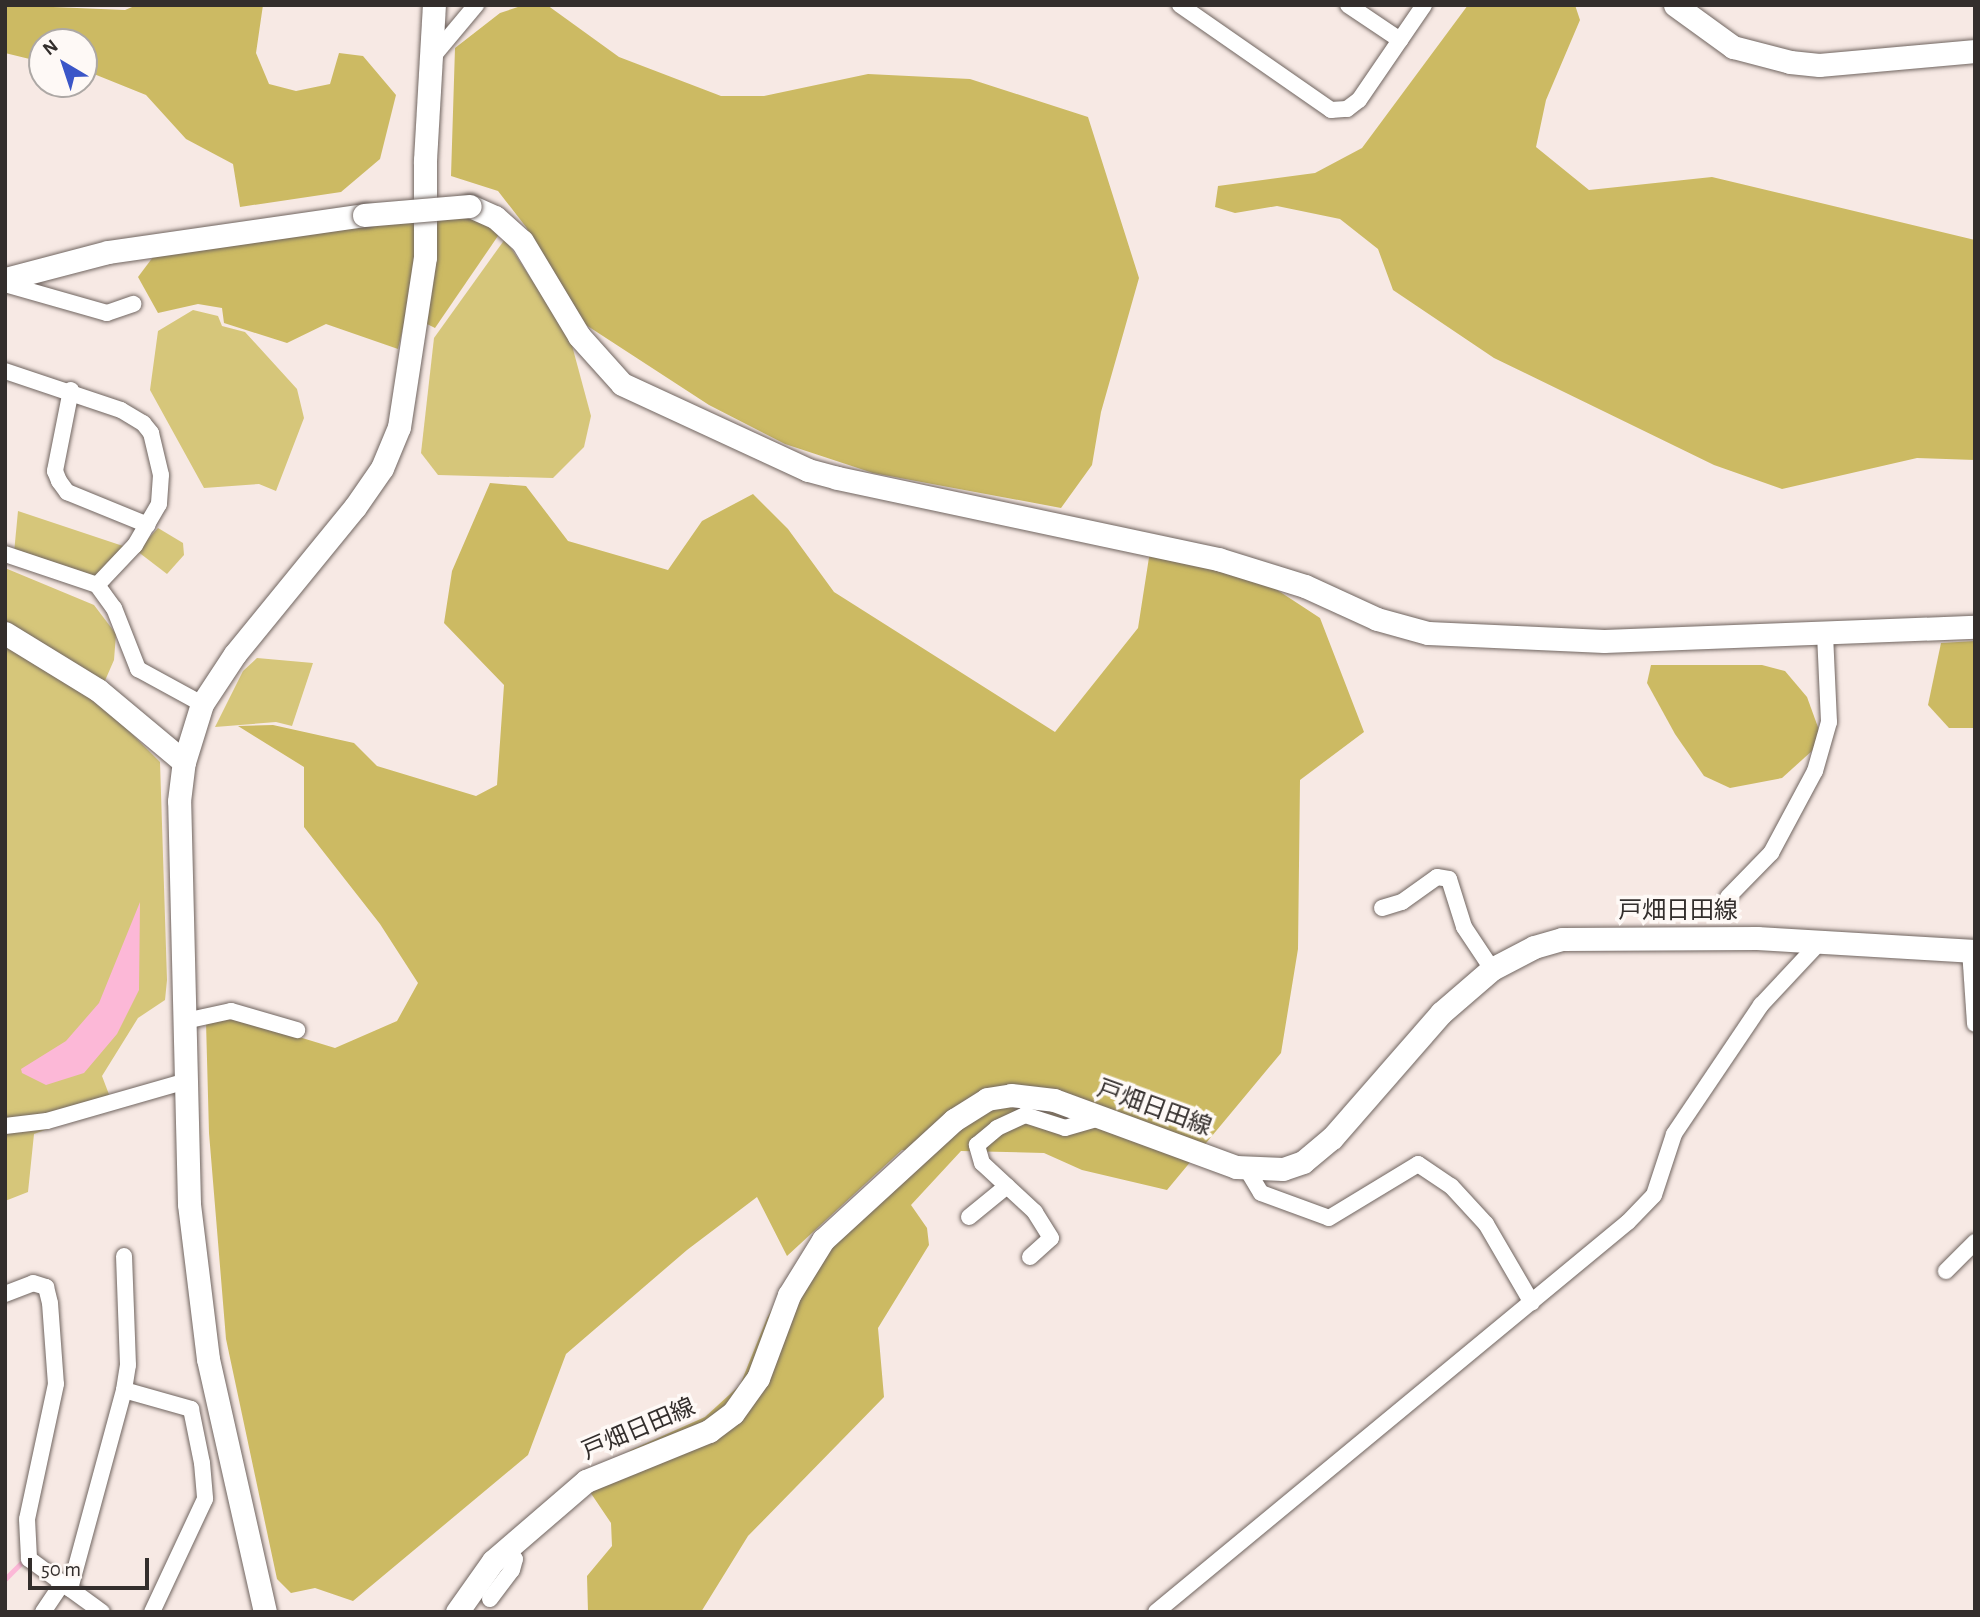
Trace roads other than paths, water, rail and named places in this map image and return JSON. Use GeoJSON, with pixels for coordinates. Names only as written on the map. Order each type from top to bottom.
{"type":"FeatureCollection","features":[{"type":"Feature","properties":{"kind":"street"},"geometry":{"type":"LineString","coordinates":[[265,1612],[208,1359],[189,1204],[178,894],[184,762],[202,704],[235,654],[355,507],[382,468],[399,427],[425,257],[434,5]]}},
{"type":"Feature","properties":{"kind":"street"},"geometry":{"type":"LineString","coordinates":[[430,60],[476,5]]}},
{"type":"Feature","properties":{"kind":"street"},"geometry":{"type":"LineString","coordinates":[[1180,5],[1331,110],[1347,109],[1359,100],[1424,5]]}},
{"type":"Feature","properties":{"kind":"street"},"geometry":{"type":"LineString","coordinates":[[1348,5],[1400,40]]}},
{"type":"Feature","properties":{"kind":"street"},"geometry":{"type":"LineString","coordinates":[[1675,5],[1733,47],[1790,62],[1819,65],[1975,51]]}},
{"type":"Feature","properties":{"kind":"street"},"geometry":{"type":"LineString","coordinates":[[5,282],[108,252],[365,215],[470,206],[495,217],[522,241],[579,336],[622,384],[808,470],[932,502],[1070,525],[1218,559],[1304,586],[1377,620],[1428,633],[1604,641],[1975,627]]}},
{"type":"Feature","properties":{"kind":"street"},"geometry":{"type":"LineString","coordinates":[[5,282],[107,313],[133,304]]}},
{"type":"Feature","properties":{"kind":"street"},"geometry":{"type":"LineString","coordinates":[[5,371],[71,390],[121,410],[144,423],[151,433],[161,475],[159,504],[148,525],[97,585]]}},
{"type":"Feature","properties":{"kind":"street"},"geometry":{"type":"LineString","coordinates":[[71,390],[55,471],[59,481],[67,492],[148,525]]}},
{"type":"Feature","properties":{"kind":"street"},"geometry":{"type":"LineString","coordinates":[[5,554],[97,585],[114,608],[138,669],[202,704]]}},
{"type":"Feature","properties":{"kind":"street"},"geometry":{"type":"LineString","coordinates":[[5,633],[99,690],[184,762]]}},
{"type":"Feature","properties":{"kind":"street"},"geometry":{"type":"LineString","coordinates":[[1728,897],[1771,853],[1815,771],[1829,722],[1825,634]]}},
{"type":"Feature","properties":{"kind":"street"},"geometry":{"type":"LineString","coordinates":[[1382,908],[1402,902],[1437,877],[1449,879],[1464,927],[1492,969]]}},
{"type":"Feature","properties":{"kind":"street","name":"戸畑日田線"},"geometry":{"type":"LineString","coordinates":[[457,1612],[506,1548],[586,1481],[709,1431],[733,1413],[758,1378],[789,1295],[823,1240],[954,1120],[987,1099],[1011,1095],[1054,1100],[1246,1168],[1283,1169],[1315,1155],[1441,1013],[1492,969],[1524,951],[1562,939],[1820,942],[1972,951]]}},
{"type":"Feature","properties":{"kind":"street"},"geometry":{"type":"LineString","coordinates":[[1156,1612],[1532,1303],[1654,1195],[1659,1171],[1681,1124],[1761,1005],[1820,942]]}},
{"type":"Feature","properties":{"kind":"street"},"geometry":{"type":"LineString","coordinates":[[1972,951],[1975,1024]]}},
{"type":"Feature","properties":{"kind":"street"},"geometry":{"type":"LineString","coordinates":[[184,1021],[231,1012],[297,1030]]}},
{"type":"Feature","properties":{"kind":"street"},"geometry":{"type":"LineString","coordinates":[[5,1126],[47,1121],[183,1082]]}},
{"type":"Feature","properties":{"kind":"street"},"geometry":{"type":"LineString","coordinates":[[1030,1257],[1051,1238],[1035,1212],[982,1163],[977,1145],[997,1128],[1025,1115],[1065,1128],[1100,1118]]}},
{"type":"Feature","properties":{"kind":"street"},"geometry":{"type":"LineString","coordinates":[[1246,1168],[1261,1192],[1329,1219],[1393,1175],[1418,1164],[1451,1186],[1486,1224],[1532,1303]]}},
{"type":"Feature","properties":{"kind":"street"},"geometry":{"type":"LineString","coordinates":[[969,1217],[1007,1186]]}},
{"type":"Feature","properties":{"kind":"street"},"geometry":{"type":"LineString","coordinates":[[1946,1271],[1975,1242]]}},
{"type":"Feature","properties":{"kind":"street"},"geometry":{"type":"LineString","coordinates":[[43,1612],[66,1586],[124,1390],[128,1365],[124,1256]]}},
{"type":"Feature","properties":{"kind":"street"},"geometry":{"type":"LineString","coordinates":[[5,1294],[33,1283],[46,1287],[50,1303],[56,1384],[27,1519],[25,1545],[38,1569],[102,1612]]}},
{"type":"Feature","properties":{"kind":"street"},"geometry":{"type":"LineString","coordinates":[[124,1390],[191,1409],[202,1464],[205,1499],[152,1612]]}},
{"type":"Feature","properties":{"kind":"street"},"geometry":{"type":"LineString","coordinates":[[490,1599],[512,1570],[515,1559],[506,1548]]}},
{"type":"Feature","properties":{"kind":"waterway"},"geometry":{"type":"LineString","coordinates":[[5,1579],[22,1562]]}}]}
